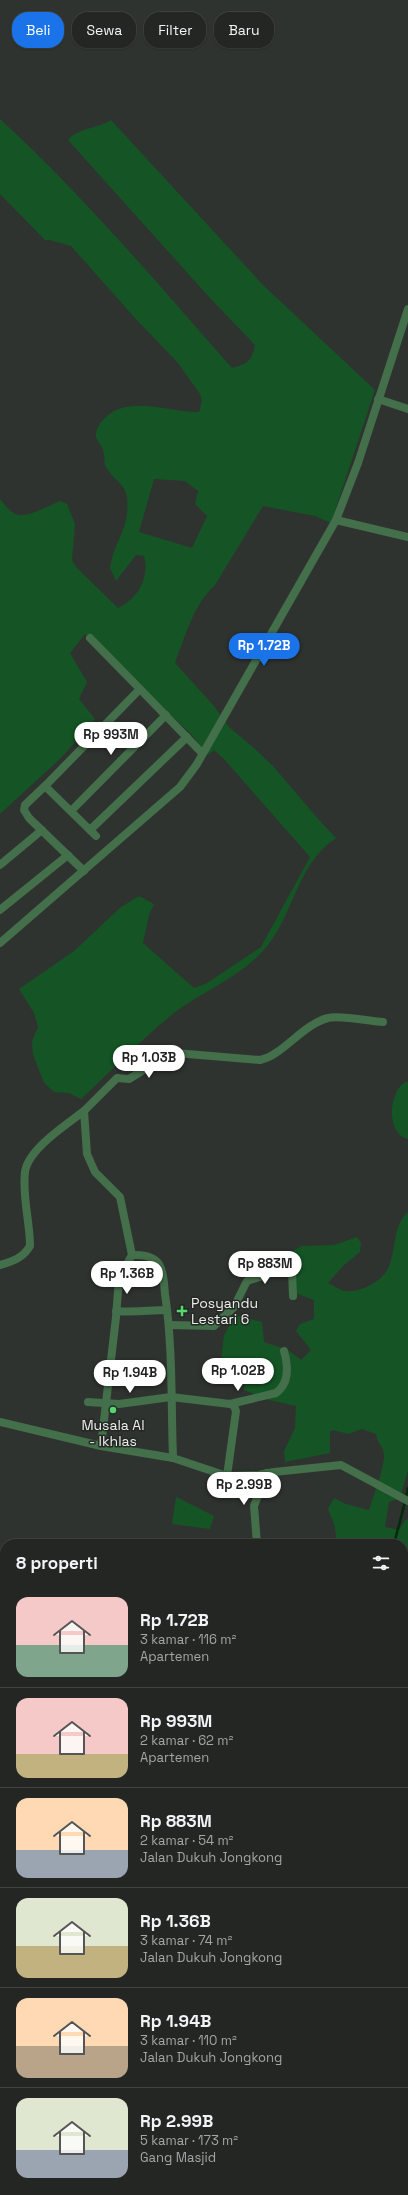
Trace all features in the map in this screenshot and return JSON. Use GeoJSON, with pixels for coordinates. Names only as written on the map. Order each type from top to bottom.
{"type":"FeatureCollection","features":[{"type":"Feature","properties":{"kind":"street"},"geometry":{"type":"LineString","coordinates":[[0,943],[180,787],[202,753],[336,520],[408,309]]}},
{"type":"Feature","properties":{"kind":"street"},"geometry":{"type":"LineString","coordinates":[[378,399],[408,409]]}},
{"type":"Feature","properties":{"kind":"street"},"geometry":{"type":"LineString","coordinates":[[336,520],[408,537]]}},
{"type":"Feature","properties":{"kind":"street"},"geometry":{"type":"LineString","coordinates":[[90,638],[202,753]]}},
{"type":"Feature","properties":{"kind":"street"},"geometry":{"type":"LineString","coordinates":[[84,871],[29,818],[24,810],[25,806],[140,689]]}},
{"type":"Feature","properties":{"kind":"street"},"geometry":{"type":"LineString","coordinates":[[71,811],[166,715]]}},
{"type":"Feature","properties":{"kind":"street"},"geometry":{"type":"LineString","coordinates":[[90,830],[187,737]]}},
{"type":"Feature","properties":{"kind":"street"},"geometry":{"type":"LineString","coordinates":[[45,786],[96,836]]}},
{"type":"Feature","properties":{"kind":"street"},"geometry":{"type":"LineString","coordinates":[[0,864],[42,830]]}},
{"type":"Feature","properties":{"kind":"street"},"geometry":{"type":"LineString","coordinates":[[0,910],[68,855]]}},
{"type":"Feature","properties":{"kind":"street"},"geometry":{"type":"LineString","coordinates":[[0,1265],[18,1259],[25,1254],[30,1246],[25,1182],[27,1164],[34,1153],[84,1111],[117,1078],[129,1079],[169,1054],[176,1053],[260,1060],[268,1057],[308,1027],[329,1017],[383,1022]]}},
{"type":"Feature","properties":{"kind":"street"},"geometry":{"type":"LineString","coordinates":[[84,1111],[87,1154],[95,1172],[120,1197],[132,1255],[118,1278],[116,1311],[101,1446]]}},
{"type":"Feature","properties":{"kind":"street"},"geometry":{"type":"LineString","coordinates":[[132,1255],[148,1256],[158,1263],[163,1278],[168,1310],[173,1458]]}},
{"type":"Feature","properties":{"kind":"street"},"geometry":{"type":"LineString","coordinates":[[168,1325],[214,1326],[234,1307],[247,1281],[287,1268],[292,1271],[293,1296]]}},
{"type":"Feature","properties":{"kind":"street"},"geometry":{"type":"LineString","coordinates":[[116,1311],[135,1313],[141,1310],[168,1310]]}},
{"type":"Feature","properties":{"kind":"street"},"geometry":{"type":"LineString","coordinates":[[88,1402],[133,1403],[152,1398],[171,1397],[230,1404],[276,1393],[280,1390],[289,1369],[284,1351]]}},
{"type":"Feature","properties":{"kind":"street"},"geometry":{"type":"LineString","coordinates":[[227,1476],[236,1411],[234,1406],[230,1404]]}},
{"type":"Feature","properties":{"kind":"street"},"geometry":{"type":"LineString","coordinates":[[0,1422],[101,1446],[173,1458],[227,1476],[258,1476],[267,1473],[341,1466],[408,1501]]}},
{"type":"Feature","properties":{"kind":"street"},"geometry":{"type":"LineString","coordinates":[[257,1539],[254,1506],[267,1473]]}},
{"type":"Feature","properties":{"kind":"green space"},"geometry":{"type":"Polygon","coordinates":[[[0,119],[91,209],[232,368],[242,365],[248,361],[252,355],[255,345],[209,297],[68,140],[83,130],[111,120],[264,286],[375,390],[331,523],[315,516],[263,506],[215,585],[207,593],[195,612],[175,663],[214,706],[229,727],[273,766],[336,838],[322,850],[311,863],[279,929],[269,944],[257,957],[238,973],[174,1013],[150,1033],[81,1099],[69,1093],[54,1092],[44,1083],[33,1055],[32,1041],[38,1027],[34,1013],[19,989],[74,951],[121,907],[139,896],[154,904],[149,915],[143,943],[194,988],[207,983],[261,947],[310,857],[224,759],[214,750],[208,755],[192,735],[85,634],[70,653],[87,682],[79,699],[95,719],[62,757],[0,814],[0,499],[11,511],[19,515],[34,513],[60,501],[67,504],[75,524],[72,560],[76,567],[118,608],[131,599],[141,586],[145,572],[144,556],[136,555],[116,581],[110,568],[112,558],[124,527],[127,498],[124,488],[107,470],[104,452],[97,440],[96,432],[103,420],[113,412],[124,408],[149,406],[187,412],[199,412],[202,401],[200,394],[178,363],[134,317],[71,246],[45,240],[0,194],[0,119]],[[154,479],[139,532],[192,548],[207,516],[195,504],[198,491],[185,481],[154,479]]]}},
{"type":"Feature","properties":{"kind":"green space"},"geometry":{"type":"Polygon","coordinates":[[[405,1082],[408,1082],[408,1139],[401,1136],[396,1130],[392,1114],[395,1095],[405,1082]]]}},
{"type":"Feature","properties":{"kind":"green space"},"geometry":{"type":"Polygon","coordinates":[[[408,1212],[408,1470],[400,1498],[389,1502],[385,1527],[399,1530],[405,1520],[408,1519],[408,1539],[336,1539],[333,1522],[328,1509],[334,1498],[346,1504],[369,1510],[384,1459],[384,1454],[376,1434],[362,1429],[348,1434],[333,1430],[330,1432],[330,1453],[285,1462],[284,1451],[295,1428],[296,1406],[269,1400],[244,1390],[246,1370],[220,1368],[224,1335],[235,1315],[262,1322],[264,1342],[288,1350],[301,1360],[311,1350],[296,1331],[300,1324],[314,1319],[314,1300],[295,1293],[287,1265],[290,1253],[301,1246],[334,1245],[357,1237],[361,1243],[360,1252],[343,1266],[328,1283],[345,1291],[358,1290],[377,1281],[386,1271],[391,1259],[397,1230],[408,1212]]]}},
{"type":"Feature","properties":{"kind":"green space"},"geometry":{"type":"Polygon","coordinates":[[[176,1497],[214,1516],[210,1529],[172,1524],[176,1497]]]}},
{"type":"Feature","properties":{"kind":"waterway"},"geometry":{"type":"LineString","coordinates":[[406,1497],[408,1488]]}},
{"type":"Feature","properties":{"kind":"waterway"},"geometry":{"type":"LineString","coordinates":[[395,1539],[405,1502]]}},
{"type":"Feature","properties":{"kind":"place","name":"Posyandu Lestari 6"},"geometry":{"type":"Point","coordinates":[182,1311]}},
{"type":"Feature","properties":{"kind":"place","name":"Musala Al - Ikhlas"},"geometry":{"type":"Point","coordinates":[113,1410]}}]}
